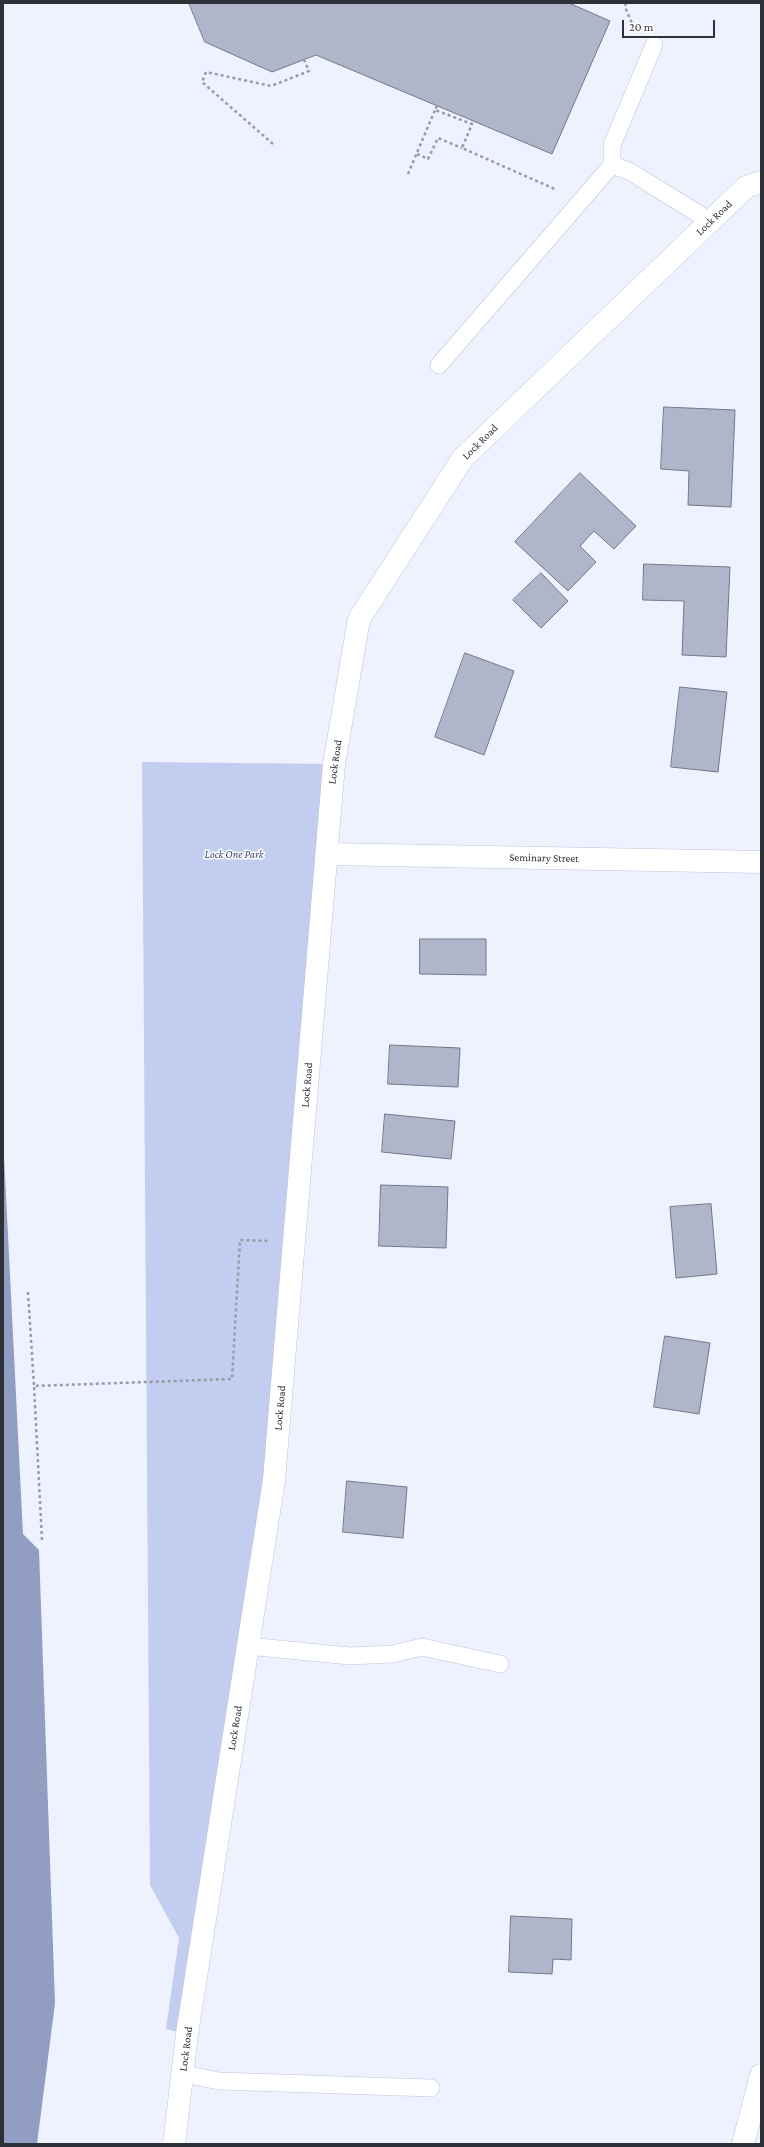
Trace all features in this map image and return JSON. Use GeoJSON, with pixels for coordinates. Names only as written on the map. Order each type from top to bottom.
{"type":"FeatureCollection","features":[{"type":"Feature","properties":{"kind":"street","name":"Lock Road"},"geometry":{"type":"LineString","coordinates":[[174,2144],[187,2034],[274,1480],[334,764],[359,619],[463,458],[746,187],[761,182]]}},
{"type":"Feature","properties":{"kind":"street","name":"Seminary Street"},"geometry":{"type":"LineString","coordinates":[[326,854],[761,862]]}},
{"type":"Feature","properties":{"kind":"street"},"geometry":{"type":"LineString","coordinates":[[743,2144],[761,2075]]}},
{"type":"Feature","properties":{"kind":"lane"},"geometry":{"type":"LineString","coordinates":[[439,365],[612,165],[612,146],[654,45]]}},
{"type":"Feature","properties":{"kind":"lane"},"geometry":{"type":"LineString","coordinates":[[612,165],[629,171],[710,221]]}},
{"type":"Feature","properties":{"kind":"lane"},"geometry":{"type":"LineString","coordinates":[[248,1646],[350,1656],[394,1654],[422,1647],[500,1664]]}},
{"type":"Feature","properties":{"kind":"lane"},"geometry":{"type":"LineString","coordinates":[[183,2074],[219,2081],[431,2088]]}},
{"type":"Feature","properties":{"kind":"path"},"geometry":{"type":"LineString","coordinates":[[626,3],[625,6],[638,35]]}},
{"type":"Feature","properties":{"kind":"path"},"geometry":{"type":"LineString","coordinates":[[273,144],[202,82],[206,72],[271,86],[309,71],[304,60]]}},
{"type":"Feature","properties":{"kind":"path"},"geometry":{"type":"LineString","coordinates":[[408,174],[437,106]]}},
{"type":"Feature","properties":{"kind":"path"},"geometry":{"type":"LineString","coordinates":[[435,110],[472,124],[462,148]]}},
{"type":"Feature","properties":{"kind":"path"},"geometry":{"type":"LineString","coordinates":[[417,154],[428,159],[438,138],[562,193]]}},
{"type":"Feature","properties":{"kind":"path"},"geometry":{"type":"LineString","coordinates":[[34,1386],[232,1378],[240,1240],[294,1242]]}},
{"type":"Feature","properties":{"kind":"path"},"geometry":{"type":"LineString","coordinates":[[28,1292],[42,1540]]}},
{"type":"Feature","properties":{"kind":"green space","name":"Lock One Park"},"geometry":{"type":"Polygon","coordinates":[[[142,762],[334,764],[274,1480],[187,2034],[166,2029],[179,1938],[150,1885],[142,762]]]}},
{"type":"Feature","properties":{"kind":"shaded area"},"geometry":{"type":"Polygon","coordinates":[[[3,1136],[23,1534],[39,1550],[55,2003],[37,2144],[3,2144],[3,1136]]]}},
{"type":"Feature","properties":{"kind":"building"},"geometry":{"type":"Polygon","coordinates":[[[189,3],[569,3],[610,21],[552,154],[316,55],[272,72],[205,42],[189,3]]]}},
{"type":"Feature","properties":{"kind":"building"},"geometry":{"type":"Polygon","coordinates":[[[664,407],[735,410],[731,507],[688,505],[689,471],[661,469],[664,407]]]}},
{"type":"Feature","properties":{"kind":"building"},"geometry":{"type":"Polygon","coordinates":[[[580,473],[636,526],[614,549],[594,531],[580,546],[596,562],[568,591],[515,542],[580,473]]]}},
{"type":"Feature","properties":{"kind":"building"},"geometry":{"type":"Polygon","coordinates":[[[644,564],[730,567],[726,657],[682,655],[684,601],[643,600],[644,564]]]}},
{"type":"Feature","properties":{"kind":"building"},"geometry":{"type":"Polygon","coordinates":[[[541,573],[568,601],[541,628],[513,600],[541,573]]]}},
{"type":"Feature","properties":{"kind":"building"},"geometry":{"type":"Polygon","coordinates":[[[465,653],[514,671],[484,755],[435,737],[465,653]]]}},
{"type":"Feature","properties":{"kind":"building"},"geometry":{"type":"Polygon","coordinates":[[[680,687],[727,692],[718,772],[671,767],[680,687]]]}},
{"type":"Feature","properties":{"kind":"building"},"geometry":{"type":"Polygon","coordinates":[[[420,939],[486,939],[486,975],[420,974],[420,939]]]}},
{"type":"Feature","properties":{"kind":"building"},"geometry":{"type":"Polygon","coordinates":[[[390,1045],[460,1048],[458,1087],[388,1084],[390,1045]]]}},
{"type":"Feature","properties":{"kind":"building"},"geometry":{"type":"Polygon","coordinates":[[[385,1114],[455,1121],[451,1159],[382,1152],[385,1114]]]}},
{"type":"Feature","properties":{"kind":"building"},"geometry":{"type":"Polygon","coordinates":[[[381,1185],[448,1187],[446,1248],[379,1246],[381,1185]]]}},
{"type":"Feature","properties":{"kind":"building"},"geometry":{"type":"Polygon","coordinates":[[[711,1204],[717,1274],[676,1278],[670,1207],[711,1204]]]}},
{"type":"Feature","properties":{"kind":"building"},"geometry":{"type":"Polygon","coordinates":[[[665,1336],[710,1343],[699,1414],[654,1407],[665,1336]]]}},
{"type":"Feature","properties":{"kind":"building"},"geometry":{"type":"Polygon","coordinates":[[[347,1481],[407,1487],[403,1538],[343,1532],[347,1481]]]}},
{"type":"Feature","properties":{"kind":"building"},"geometry":{"type":"Polygon","coordinates":[[[511,1916],[572,1919],[571,1960],[553,1959],[552,1974],[509,1972],[511,1916]]]}}]}
